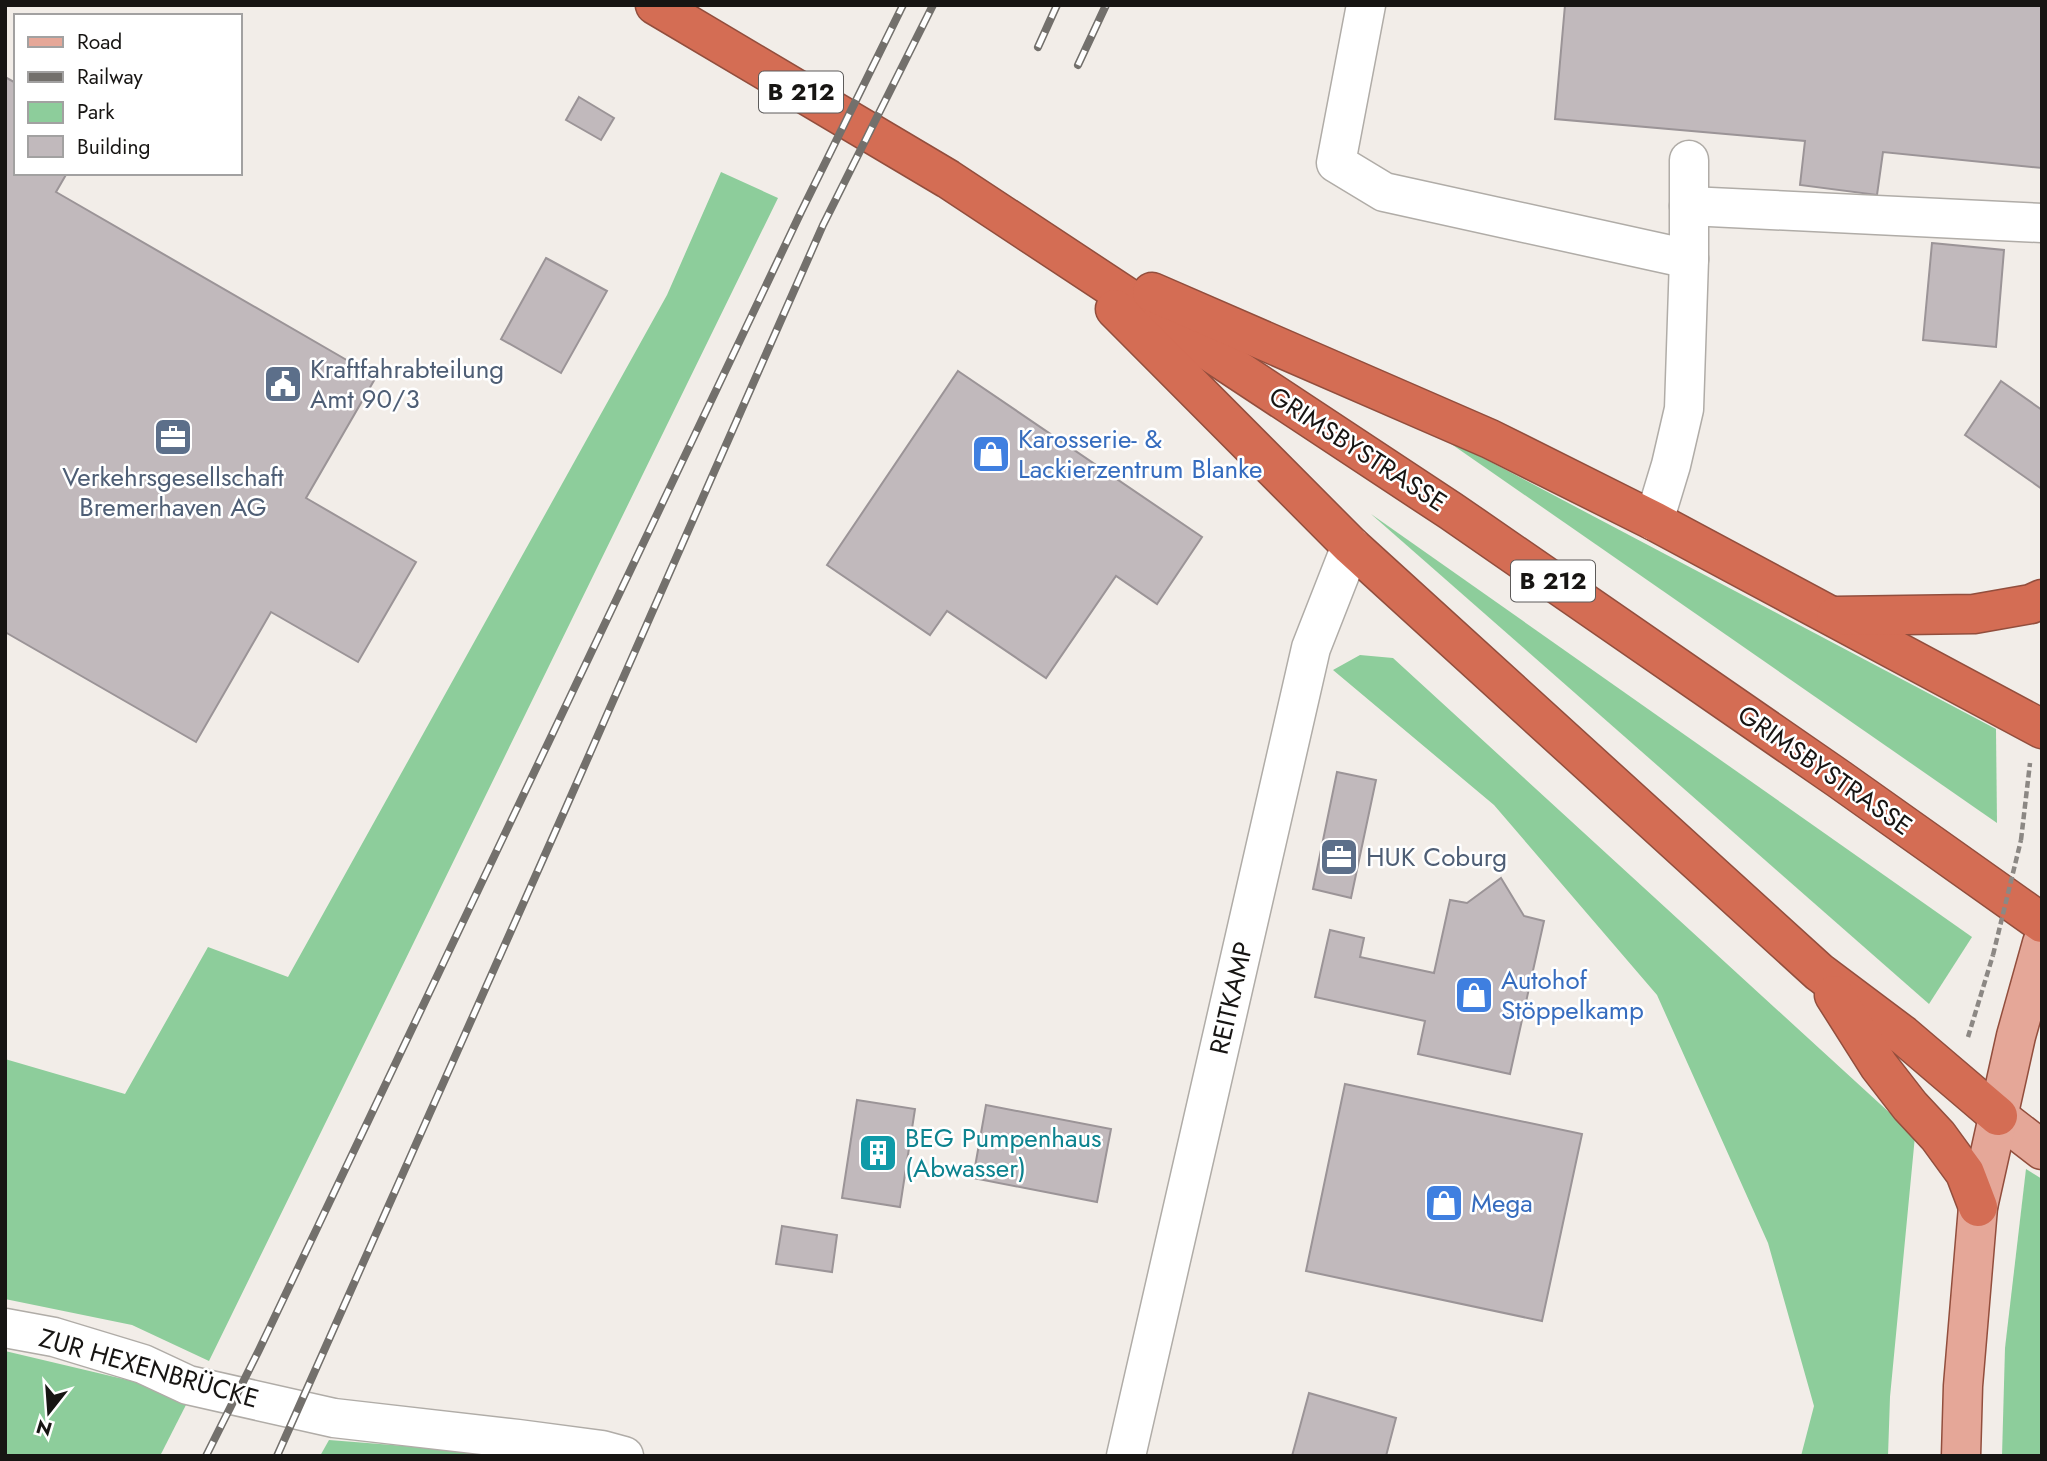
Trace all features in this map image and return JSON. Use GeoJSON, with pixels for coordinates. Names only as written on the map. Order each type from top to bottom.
{"type":"FeatureCollection","features":[{"type":"Feature","properties":{"kind":"highway","name":"GRIMSBYSTRASSE"},"geometry":{"type":"LineString","coordinates":[[655,5],[948,179],[1057,250],[1463,519],[2042,923]]}},
{"type":"Feature","properties":{"kind":"highway"},"geometry":{"type":"LineString","coordinates":[[1057,250],[1490,439],[1654,522],[2038,727]]}},
{"type":"Feature","properties":{"kind":"highway"},"geometry":{"type":"LineString","coordinates":[[1057,250],[1351,545],[1819,972],[1903,1035],[1998,1116]]}},
{"type":"Feature","properties":{"kind":"highway"},"geometry":{"type":"LineString","coordinates":[[1829,616],[1974,614],[2031,604],[2042,599]]}},
{"type":"Feature","properties":{"kind":"highway"},"geometry":{"type":"LineString","coordinates":[[1819,972],[1880,1066],[1965,1173],[1978,1208]]}},
{"type":"Feature","properties":{"kind":"main road"},"geometry":{"type":"LineString","coordinates":[[1961,1456],[1963,1386],[1978,1208],[2016,1037],[2042,943]]}},
{"type":"Feature","properties":{"kind":"main road"},"geometry":{"type":"LineString","coordinates":[[1998,1116],[2042,1150]]}},
{"type":"Feature","properties":{"kind":"street"},"geometry":{"type":"LineString","coordinates":[[1366,5],[1335,163],[1384,192],[1689,259]]}},
{"type":"Feature","properties":{"kind":"street"},"geometry":{"type":"LineString","coordinates":[[1654,522],[1684,409],[1689,160]]}},
{"type":"Feature","properties":{"kind":"street"},"geometry":{"type":"LineString","coordinates":[[1689,206],[2042,223]]}},
{"type":"Feature","properties":{"kind":"street","name":"REITKAMP"},"geometry":{"type":"LineString","coordinates":[[1126,1456],[1311,648],[1351,545]]}},
{"type":"Feature","properties":{"kind":"street","name":"ZUR HEXENBRÜCKE"},"geometry":{"type":"LineString","coordinates":[[5,1328],[54,1337],[143,1364],[188,1385],[334,1418],[518,1438],[603,1450],[624,1456]]}},
{"type":"Feature","properties":{"kind":"path"},"geometry":{"type":"LineString","coordinates":[[1954,1079],[1986,983],[2021,840],[2038,727]]}},
{"type":"Feature","properties":{"kind":"green space"},"geometry":{"type":"Polygon","coordinates":[[[721,172],[778,198],[209,1361],[132,1325],[5,1299],[5,1059],[125,1094],[208,947],[288,977],[667,295],[721,172]]]}},
{"type":"Feature","properties":{"kind":"green space"},"geometry":{"type":"Polygon","coordinates":[[[1434,432],[1996,729],[1997,823],[1434,432]]]}},
{"type":"Feature","properties":{"kind":"green space"},"geometry":{"type":"Polygon","coordinates":[[[1371,514],[1972,937],[1929,1004],[1371,514]]]}},
{"type":"Feature","properties":{"kind":"green space"},"geometry":{"type":"Polygon","coordinates":[[[1360,655],[1393,658],[1915,1136],[1890,1397],[1888,1456],[1801,1456],[1814,1406],[1768,1243],[1657,995],[1494,805],[1333,670],[1360,655]]]}},
{"type":"Feature","properties":{"kind":"green space"},"geometry":{"type":"Polygon","coordinates":[[[2026,1169],[2042,1179],[2042,1456],[2002,1456],[2005,1348],[2026,1169]]]}},
{"type":"Feature","properties":{"kind":"green space"},"geometry":{"type":"Polygon","coordinates":[[[5,1351],[190,1397],[160,1456],[5,1456],[5,1351]]]}},
{"type":"Feature","properties":{"kind":"green space"},"geometry":{"type":"Polygon","coordinates":[[[329,1440],[520,1455],[523,1456],[320,1456],[329,1440]]]}},
{"type":"Feature","properties":{"kind":"building"},"geometry":{"type":"Polygon","coordinates":[[[1565,5],[2042,5],[2042,168],[1883,152],[1877,195],[1800,185],[1805,141],[1555,119],[1565,5]]]}},
{"type":"Feature","properties":{"kind":"building","name":"Verkehrsgesellschaft Bremerhaven AG"},"geometry":{"type":"Polygon","coordinates":[[[5,77],[14,82],[14,175],[66,175],[56,192],[376,377],[306,498],[416,562],[358,662],[271,612],[196,742],[5,632],[5,77]]]}},
{"type":"Feature","properties":{"kind":"building"},"geometry":{"type":"Polygon","coordinates":[[[579,97],[614,118],[601,140],[566,120],[579,97]]]}},
{"type":"Feature","properties":{"kind":"building"},"geometry":{"type":"Polygon","coordinates":[[[1932,243],[2004,250],[1996,347],[1923,340],[1932,243]]]}},
{"type":"Feature","properties":{"kind":"building"},"geometry":{"type":"Polygon","coordinates":[[[546,258],[607,291],[561,373],[501,339],[546,258]]]}},
{"type":"Feature","properties":{"kind":"building","name":"Karosserie- & Lackierzentrum Blanke"},"geometry":{"type":"Polygon","coordinates":[[[958,371],[1202,537],[1157,604],[1116,576],[1046,678],[947,611],[930,635],[827,565],[958,371]]]}},
{"type":"Feature","properties":{"kind":"building"},"geometry":{"type":"Polygon","coordinates":[[[2001,381],[2042,410],[2042,489],[1965,435],[2001,381]]]}},
{"type":"Feature","properties":{"kind":"building"},"geometry":{"type":"Polygon","coordinates":[[[1337,772],[1376,780],[1351,898],[1313,889],[1337,772]]]}},
{"type":"Feature","properties":{"kind":"building"},"geometry":{"type":"Polygon","coordinates":[[[1501,878],[1524,916],[1544,921],[1510,1074],[1418,1054],[1425,1021],[1315,997],[1330,930],[1364,938],[1360,957],[1434,973],[1450,900],[1467,903],[1501,878]]]}},
{"type":"Feature","properties":{"kind":"building","name":"Mega"},"geometry":{"type":"Polygon","coordinates":[[[1345,1084],[1582,1134],[1542,1321],[1306,1271],[1345,1084]]]}},
{"type":"Feature","properties":{"kind":"building","name":"BEG Pumpenhaus (Abwasser)"},"geometry":{"type":"Polygon","coordinates":[[[857,1100],[915,1109],[900,1207],[842,1198],[857,1100]]]}},
{"type":"Feature","properties":{"kind":"building"},"geometry":{"type":"Polygon","coordinates":[[[986,1105],[1111,1129],[1097,1202],[973,1178],[986,1105]]]}},
{"type":"Feature","properties":{"kind":"building"},"geometry":{"type":"Polygon","coordinates":[[[782,1226],[837,1235],[832,1272],[776,1264],[782,1226]]]}},
{"type":"Feature","properties":{"kind":"building"},"geometry":{"type":"Polygon","coordinates":[[[1309,1393],[1396,1418],[1386,1456],[1292,1456],[1309,1393]]]}},
{"type":"Feature","properties":{"kind":"railway"},"geometry":{"type":"LineString","coordinates":[[206,1456],[801,212],[903,5]]}},
{"type":"Feature","properties":{"kind":"railway"},"geometry":{"type":"LineString","coordinates":[[277,1456],[823,225],[933,5]]}},
{"type":"Feature","properties":{"kind":"railway"},"geometry":{"type":"LineString","coordinates":[[1038,47],[1057,5]]}},
{"type":"Feature","properties":{"kind":"railway"},"geometry":{"type":"LineString","coordinates":[[1078,65],[1106,5]]}},
{"type":"Feature","properties":{"kind":"place","name":"Kraftfahrabteilung Amt 90/3"},"geometry":{"type":"Point","coordinates":[283,384]}},
{"type":"Feature","properties":{"kind":"place","name":"Verkehrsgesellschaft Bremerhaven AG"},"geometry":{"type":"Point","coordinates":[173,437]}},
{"type":"Feature","properties":{"kind":"place","name":"Karosserie- & Lackierzentrum Blanke"},"geometry":{"type":"Point","coordinates":[991,454]}},
{"type":"Feature","properties":{"kind":"place","name":"HUK Coburg"},"geometry":{"type":"Point","coordinates":[1339,857]}},
{"type":"Feature","properties":{"kind":"place","name":"Autohof Stöppelkamp"},"geometry":{"type":"Point","coordinates":[1474,995]}},
{"type":"Feature","properties":{"kind":"place","name":"BEG Pumpenhaus (Abwasser)"},"geometry":{"type":"Point","coordinates":[878,1153]}},
{"type":"Feature","properties":{"kind":"place","name":"Mega"},"geometry":{"type":"Point","coordinates":[1444,1203]}}]}
